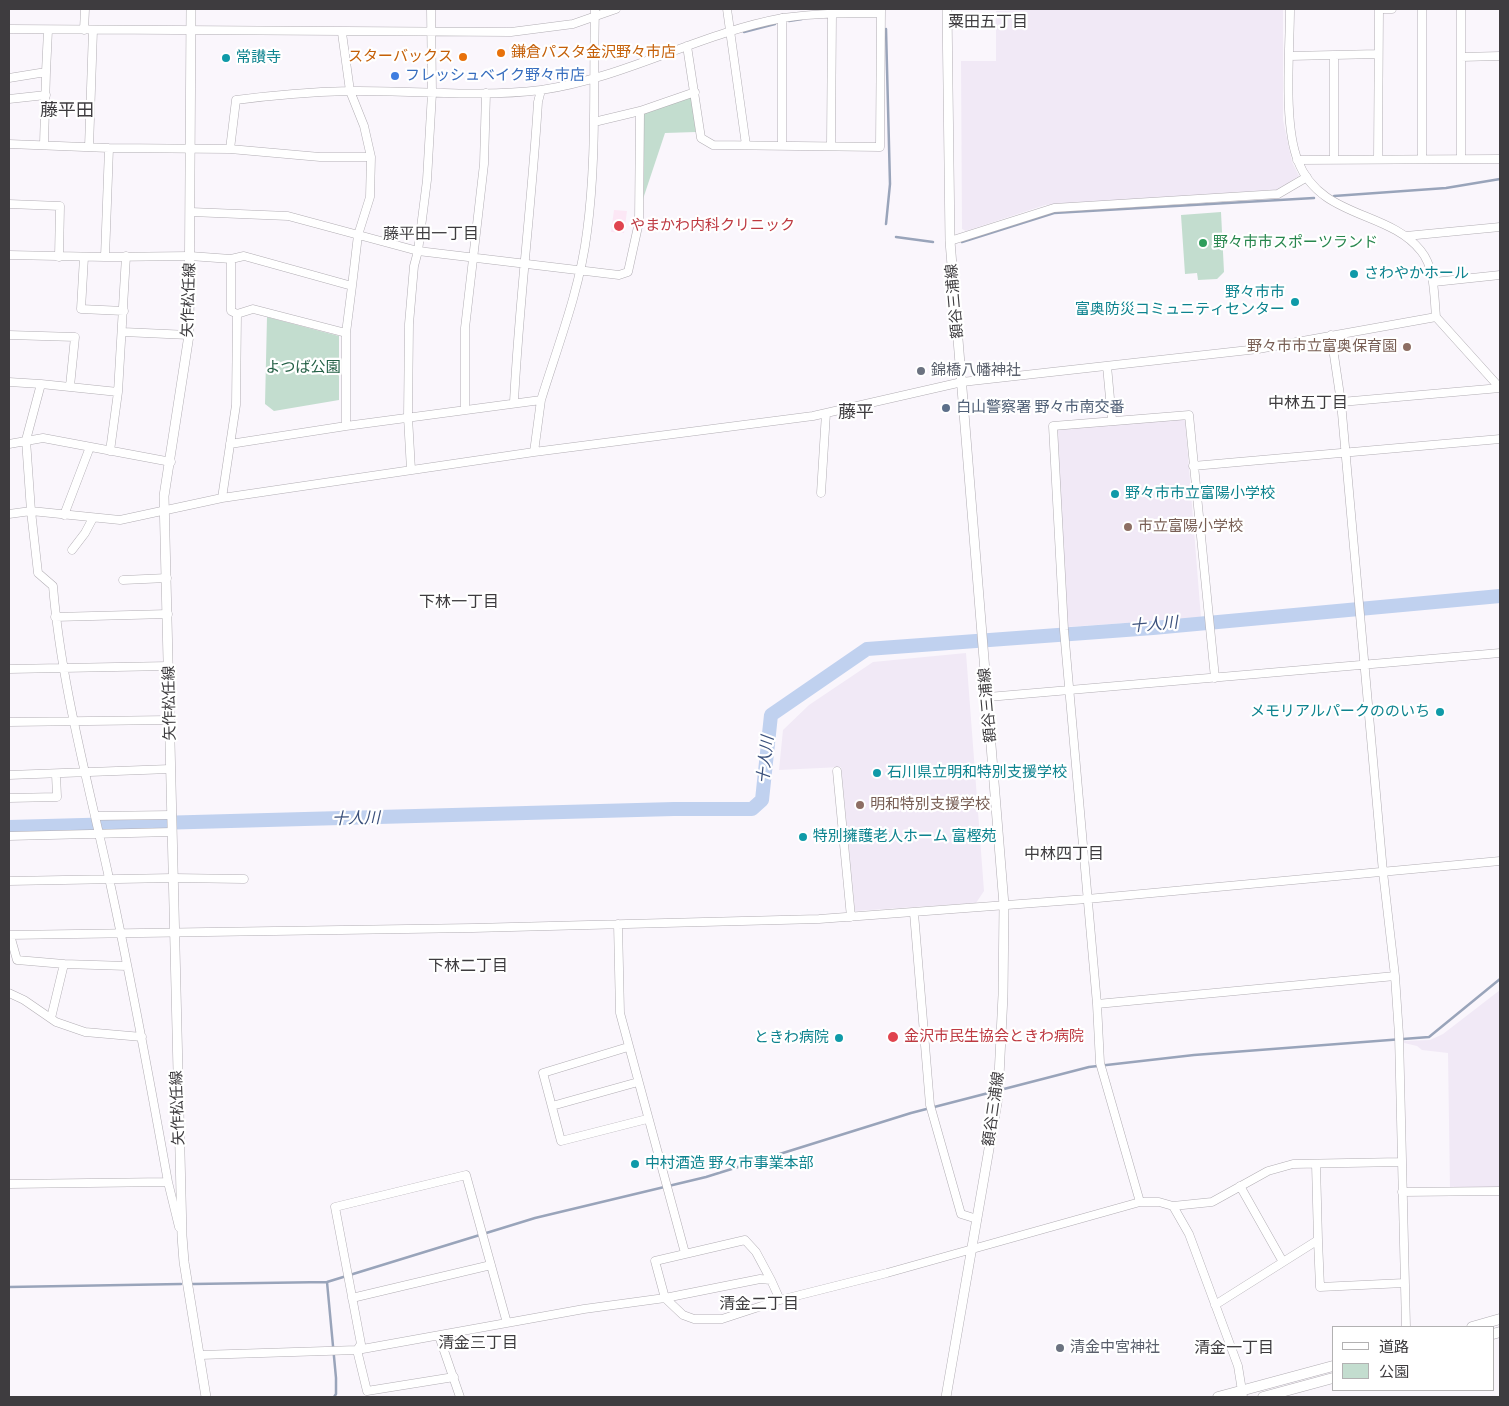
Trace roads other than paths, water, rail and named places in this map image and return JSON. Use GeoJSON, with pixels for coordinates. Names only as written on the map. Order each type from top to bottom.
{"type":"FeatureCollection","features":[{"type":"Feature","properties":{"kind":"highway"},"geometry":{"type":"LineString","coordinates":[[1476,1326],[1500,1319]]}},
{"type":"Feature","properties":{"kind":"highway"},"geometry":{"type":"LineString","coordinates":[[1218,1397],[1243,1394],[1332,1366]]}},
{"type":"Feature","properties":{"kind":"highway"},"geometry":{"type":"LineString","coordinates":[[1263,1397],[1332,1378]]}},
{"type":"Feature","properties":{"kind":"main road","name":"矢作松任線"},"geometry":{"type":"LineString","coordinates":[[191,9],[192,212],[189,335],[164,496],[168,614],[173,932],[182,1236],[184,1262],[206,1397]]}},
{"type":"Feature","properties":{"kind":"main road","name":"額谷三浦線"},"geometry":{"type":"LineString","coordinates":[[946,1397],[998,1097],[1004,905],[950,241],[947,9]]}},
{"type":"Feature","properties":{"kind":"street"},"geometry":{"type":"LineString","coordinates":[[84,30],[85,9]]}},
{"type":"Feature","properties":{"kind":"street"},"geometry":{"type":"LineString","coordinates":[[411,470],[408,418],[409,324],[414,266],[418,251],[427,180],[432,93],[431,9]]}},
{"type":"Feature","properties":{"kind":"street"},"geometry":{"type":"LineString","coordinates":[[9,29],[342,33],[511,32],[565,25],[595,12],[616,9]]}},
{"type":"Feature","properties":{"kind":"street"},"geometry":{"type":"LineString","coordinates":[[727,9],[746,145]]}},
{"type":"Feature","properties":{"kind":"street"},"geometry":{"type":"LineString","coordinates":[[1290,9],[1290,124],[1297,160],[1306,177],[1322,194],[1336,204],[1406,236],[1422,252],[1434,282],[1436,317],[1500,388]]}},
{"type":"Feature","properties":{"kind":"street"},"geometry":{"type":"LineString","coordinates":[[1378,159],[1378,9],[1392,9]]}},
{"type":"Feature","properties":{"kind":"street"},"geometry":{"type":"LineString","coordinates":[[1422,9],[1422,159]]}},
{"type":"Feature","properties":{"kind":"street"},"geometry":{"type":"LineString","coordinates":[[1461,9],[1461,159]]}},
{"type":"Feature","properties":{"kind":"street"},"geometry":{"type":"LineString","coordinates":[[230,150],[236,100],[281,94],[350,91],[486,93],[541,90],[594,79],[687,46],[782,18],[881,11],[880,147],[782,144],[713,145],[701,138],[687,46]]}},
{"type":"Feature","properties":{"kind":"street"},"geometry":{"type":"LineString","coordinates":[[534,452],[542,400],[580,270],[587,232],[594,122],[595,12]]}},
{"type":"Feature","properties":{"kind":"street"},"geometry":{"type":"LineString","coordinates":[[831,145],[832,13]]}},
{"type":"Feature","properties":{"kind":"street"},"geometry":{"type":"LineString","coordinates":[[782,18],[782,144]]}},
{"type":"Feature","properties":{"kind":"street"},"geometry":{"type":"LineString","coordinates":[[44,144],[48,30]]}},
{"type":"Feature","properties":{"kind":"street"},"geometry":{"type":"LineString","coordinates":[[89,147],[93,30]]}},
{"type":"Feature","properties":{"kind":"street"},"geometry":{"type":"LineString","coordinates":[[342,33],[350,91],[364,126],[371,157],[370,197],[358,235],[346,333],[346,426]]}},
{"type":"Feature","properties":{"kind":"street"},"geometry":{"type":"LineString","coordinates":[[1290,56],[1378,54]]}},
{"type":"Feature","properties":{"kind":"street"},"geometry":{"type":"LineString","coordinates":[[1334,56],[1334,159]]}},
{"type":"Feature","properties":{"kind":"street"},"geometry":{"type":"LineString","coordinates":[[1461,57],[1500,56]]}},
{"type":"Feature","properties":{"kind":"street"},"geometry":{"type":"LineString","coordinates":[[9,78],[46,72]]}},
{"type":"Feature","properties":{"kind":"street"},"geometry":{"type":"LineString","coordinates":[[514,402],[517,333],[533,184],[538,102],[541,90]]}},
{"type":"Feature","properties":{"kind":"street"},"geometry":{"type":"LineString","coordinates":[[594,122],[640,111],[695,92]]}},
{"type":"Feature","properties":{"kind":"street"},"geometry":{"type":"LineString","coordinates":[[465,410],[465,328],[484,164],[486,93]]}},
{"type":"Feature","properties":{"kind":"street"},"geometry":{"type":"LineString","coordinates":[[9,99],[46,95]]}},
{"type":"Feature","properties":{"kind":"street"},"geometry":{"type":"LineString","coordinates":[[192,212],[288,216],[418,251],[619,275],[628,272],[639,222],[640,111]]}},
{"type":"Feature","properties":{"kind":"street"},"geometry":{"type":"LineString","coordinates":[[9,144],[230,150],[320,157],[371,157]]}},
{"type":"Feature","properties":{"kind":"street"},"geometry":{"type":"LineString","coordinates":[[105,257],[109,148]]}},
{"type":"Feature","properties":{"kind":"street"},"geometry":{"type":"LineString","coordinates":[[1297,160],[1500,159]]}},
{"type":"Feature","properties":{"kind":"street"},"geometry":{"type":"LineString","coordinates":[[950,241],[1054,208],[1278,194],[1306,177]]}},
{"type":"Feature","properties":{"kind":"street"},"geometry":{"type":"LineString","coordinates":[[9,204],[60,206],[59,257]]}},
{"type":"Feature","properties":{"kind":"street"},"geometry":{"type":"LineString","coordinates":[[1406,236],[1500,227]]}},
{"type":"Feature","properties":{"kind":"street"},"geometry":{"type":"LineString","coordinates":[[9,255],[59,257],[190,256],[231,259],[244,256],[352,286]]}},
{"type":"Feature","properties":{"kind":"street"},"geometry":{"type":"LineString","coordinates":[[84,256],[81,310],[124,311]]}},
{"type":"Feature","properties":{"kind":"street"},"geometry":{"type":"LineString","coordinates":[[110,451],[118,392],[123,332],[126,256]]}},
{"type":"Feature","properties":{"kind":"street"},"geometry":{"type":"LineString","coordinates":[[231,259],[231,311],[237,314],[253,309],[346,333]]}},
{"type":"Feature","properties":{"kind":"street"},"geometry":{"type":"LineString","coordinates":[[1434,282],[1500,275]]}},
{"type":"Feature","properties":{"kind":"street"},"geometry":{"type":"LineString","coordinates":[[222,498],[236,405],[237,314]]}},
{"type":"Feature","properties":{"kind":"street"},"geometry":{"type":"LineString","coordinates":[[9,514],[30,511],[64,516],[120,520],[222,498],[534,452],[826,413],[962,382],[1258,349],[1436,317]]}},
{"type":"Feature","properties":{"kind":"street"},"geometry":{"type":"LineString","coordinates":[[123,332],[189,335]]}},
{"type":"Feature","properties":{"kind":"street"},"geometry":{"type":"LineString","coordinates":[[9,335],[75,337],[70,386]]}},
{"type":"Feature","properties":{"kind":"street"},"geometry":{"type":"LineString","coordinates":[[1331,335],[1341,402],[1383,872],[1395,976],[1399,1034],[1406,1326]]}},
{"type":"Feature","properties":{"kind":"street"},"geometry":{"type":"LineString","coordinates":[[1106,366],[1112,420]]}},
{"type":"Feature","properties":{"kind":"street"},"geometry":{"type":"LineString","coordinates":[[9,382],[70,386],[118,392]]}},
{"type":"Feature","properties":{"kind":"street"},"geometry":{"type":"LineString","coordinates":[[41,384],[26,440],[30,511],[38,573],[53,586],[55,617],[75,722],[142,1037],[168,1182],[182,1236]]}},
{"type":"Feature","properties":{"kind":"street"},"geometry":{"type":"LineString","coordinates":[[1341,402],[1500,388]]}},
{"type":"Feature","properties":{"kind":"street"},"geometry":{"type":"LineString","coordinates":[[230,444],[514,402],[542,400]]}},
{"type":"Feature","properties":{"kind":"street"},"geometry":{"type":"LineString","coordinates":[[821,494],[826,413]]}},
{"type":"Feature","properties":{"kind":"street"},"geometry":{"type":"LineString","coordinates":[[1140,1202],[1101,1066],[1064,630],[1053,426],[1189,415],[1215,678]]}},
{"type":"Feature","properties":{"kind":"street"},"geometry":{"type":"LineString","coordinates":[[9,444],[43,438],[170,462]]}},
{"type":"Feature","properties":{"kind":"street"},"geometry":{"type":"LineString","coordinates":[[1194,466],[1500,439]]}},
{"type":"Feature","properties":{"kind":"street"},"geometry":{"type":"LineString","coordinates":[[64,516],[90,447]]}},
{"type":"Feature","properties":{"kind":"street"},"geometry":{"type":"LineString","coordinates":[[72,550],[85,534],[93,518]]}},
{"type":"Feature","properties":{"kind":"street"},"geometry":{"type":"LineString","coordinates":[[123,580],[167,578]]}},
{"type":"Feature","properties":{"kind":"street"},"geometry":{"type":"LineString","coordinates":[[55,617],[168,614]]}},
{"type":"Feature","properties":{"kind":"street"},"geometry":{"type":"LineString","coordinates":[[988,697],[1500,653]]}},
{"type":"Feature","properties":{"kind":"street"},"geometry":{"type":"LineString","coordinates":[[9,669],[169,666]]}},
{"type":"Feature","properties":{"kind":"street"},"geometry":{"type":"LineString","coordinates":[[9,722],[170,720]]}},
{"type":"Feature","properties":{"kind":"street"},"geometry":{"type":"LineString","coordinates":[[9,775],[170,770]]}},
{"type":"Feature","properties":{"kind":"street"},"geometry":{"type":"LineString","coordinates":[[837,771],[851,917]]}},
{"type":"Feature","properties":{"kind":"street"},"geometry":{"type":"LineString","coordinates":[[9,798],[57,797],[56,774]]}},
{"type":"Feature","properties":{"kind":"street"},"geometry":{"type":"LineString","coordinates":[[96,818],[172,824]]}},
{"type":"Feature","properties":{"kind":"street"},"geometry":{"type":"LineString","coordinates":[[9,836],[98,831],[172,824]]}},
{"type":"Feature","properties":{"kind":"street"},"geometry":{"type":"LineString","coordinates":[[127,966],[17,960],[10,935],[618,924],[851,917],[1087,899],[1500,861]]}},
{"type":"Feature","properties":{"kind":"street"},"geometry":{"type":"LineString","coordinates":[[9,881],[173,878],[244,879]]}},
{"type":"Feature","properties":{"kind":"street"},"geometry":{"type":"LineString","coordinates":[[914,913],[930,1104],[961,1214],[977,1219]]}},
{"type":"Feature","properties":{"kind":"street"},"geometry":{"type":"LineString","coordinates":[[618,924],[620,1013],[685,1253]]}},
{"type":"Feature","properties":{"kind":"street"},"geometry":{"type":"LineString","coordinates":[[51,1018],[64,964]]}},
{"type":"Feature","properties":{"kind":"street"},"geometry":{"type":"LineString","coordinates":[[1097,1004],[1395,976]]}},
{"type":"Feature","properties":{"kind":"street"},"geometry":{"type":"LineString","coordinates":[[9,993],[24,1000],[51,1018],[85,1032],[142,1037]]}},
{"type":"Feature","properties":{"kind":"street"},"geometry":{"type":"LineString","coordinates":[[628,1047],[543,1073],[561,1141],[648,1119]]}},
{"type":"Feature","properties":{"kind":"street"},"geometry":{"type":"LineString","coordinates":[[552,1106],[638,1082]]}},
{"type":"Feature","properties":{"kind":"street"},"geometry":{"type":"LineString","coordinates":[[780,1300],[756,1252],[745,1240],[655,1261],[665,1298],[683,1315],[703,1319],[722,1319],[780,1300],[972,1250],[1140,1202],[1159,1202],[1173,1206],[1212,1202],[1268,1171],[1293,1164],[1401,1162]]}},
{"type":"Feature","properties":{"kind":"street"},"geometry":{"type":"LineString","coordinates":[[1316,1164],[1320,1287],[1404,1283]]}},
{"type":"Feature","properties":{"kind":"street"},"geometry":{"type":"LineString","coordinates":[[352,1351],[361,1344],[335,1207],[466,1175],[507,1323]]}},
{"type":"Feature","properties":{"kind":"street"},"geometry":{"type":"LineString","coordinates":[[9,1184],[168,1182]]}},
{"type":"Feature","properties":{"kind":"street"},"geometry":{"type":"LineString","coordinates":[[1240,1186],[1283,1262]]}},
{"type":"Feature","properties":{"kind":"street"},"geometry":{"type":"LineString","coordinates":[[1402,1192],[1500,1191]]}},
{"type":"Feature","properties":{"kind":"street"},"geometry":{"type":"LineString","coordinates":[[1173,1206],[1189,1234],[1216,1305],[1238,1366],[1243,1394]]}},
{"type":"Feature","properties":{"kind":"street"},"geometry":{"type":"LineString","coordinates":[[1216,1305],[1318,1240]]}},
{"type":"Feature","properties":{"kind":"street"},"geometry":{"type":"LineString","coordinates":[[352,1298],[491,1265]]}},
{"type":"Feature","properties":{"kind":"street"},"geometry":{"type":"LineString","coordinates":[[200,1355],[352,1351],[584,1309],[665,1298],[760,1279],[771,1280]]}},
{"type":"Feature","properties":{"kind":"street"},"geometry":{"type":"LineString","coordinates":[[440,1336],[460,1397]]}},
{"type":"Feature","properties":{"kind":"street"},"geometry":{"type":"LineString","coordinates":[[352,1351],[367,1394],[454,1377]]}},
{"type":"Feature","properties":{"kind":"waterway"},"geometry":{"type":"LineString","coordinates":[[789,21],[802,19]]}},
{"type":"Feature","properties":{"kind":"waterway"},"geometry":{"type":"LineString","coordinates":[[744,32],[775,24]]}},
{"type":"Feature","properties":{"kind":"waterway"},"geometry":{"type":"LineString","coordinates":[[886,29],[890,184],[886,224]]}},
{"type":"Feature","properties":{"kind":"waterway"},"geometry":{"type":"LineString","coordinates":[[1334,196],[1446,188],[1500,179]]}},
{"type":"Feature","properties":{"kind":"waterway"},"geometry":{"type":"LineString","coordinates":[[962,242],[1054,213],[1314,198]]}},
{"type":"Feature","properties":{"kind":"waterway"},"geometry":{"type":"LineString","coordinates":[[896,237],[933,242]]}},
{"type":"Feature","properties":{"kind":"waterway","name":"十人川"},"geometry":{"type":"LineString","coordinates":[[9,827],[674,809],[752,809],[762,800],[771,715],[867,649],[1153,628],[1500,596]]}},
{"type":"Feature","properties":{"kind":"waterway"},"geometry":{"type":"LineString","coordinates":[[193,1284],[327,1282],[535,1218],[706,1177],[911,1113],[1089,1067],[1194,1055],[1429,1037],[1500,979]]}},
{"type":"Feature","properties":{"kind":"waterway"},"geometry":{"type":"LineString","coordinates":[[327,1282],[336,1378],[336,1394],[334,1397]]}},
{"type":"Feature","properties":{"kind":"waterway"},"geometry":{"type":"LineString","coordinates":[[9,1287],[181,1284]]}},
{"type":"Feature","properties":{"kind":"place","name":"鎌倉パスタ金沢野々市店"},"geometry":{"type":"Point","coordinates":[501,53]}},
{"type":"Feature","properties":{"kind":"place","name":"スターバックス"},"geometry":{"type":"Point","coordinates":[463,57]}},
{"type":"Feature","properties":{"kind":"place","name":"常讃寺"},"geometry":{"type":"Point","coordinates":[226,58]}},
{"type":"Feature","properties":{"kind":"place","name":"フレッシュベイク野々市店"},"geometry":{"type":"Point","coordinates":[395,76]}},
{"type":"Feature","properties":{"kind":"place","name":"やまかわ内科クリニック"},"geometry":{"type":"Point","coordinates":[619,226]}},
{"type":"Feature","properties":{"kind":"place","name":"野々市市スポーツランド"},"geometry":{"type":"Point","coordinates":[1203,243]}},
{"type":"Feature","properties":{"kind":"place","name":"さわやかホール"},"geometry":{"type":"Point","coordinates":[1354,274]}},
{"type":"Feature","properties":{"kind":"place","name":"野々市市 富奥防災コミュニティセンター"},"geometry":{"type":"Point","coordinates":[1295,302]}},
{"type":"Feature","properties":{"kind":"place","name":"野々市市立富奥保育園"},"geometry":{"type":"Point","coordinates":[1407,347]}},
{"type":"Feature","properties":{"kind":"place","name":"錦橋八幡神社"},"geometry":{"type":"Point","coordinates":[921,371]}},
{"type":"Feature","properties":{"kind":"place","name":"白山警察署 野々市南交番"},"geometry":{"type":"Point","coordinates":[946,408]}},
{"type":"Feature","properties":{"kind":"place","name":"野々市市立富陽小学校"},"geometry":{"type":"Point","coordinates":[1115,494]}},
{"type":"Feature","properties":{"kind":"place","name":"市立富陽小学校"},"geometry":{"type":"Point","coordinates":[1128,527]}},
{"type":"Feature","properties":{"kind":"place","name":"メモリアルパークののいち"},"geometry":{"type":"Point","coordinates":[1440,712]}},
{"type":"Feature","properties":{"kind":"place","name":"石川県立明和特別支援学校"},"geometry":{"type":"Point","coordinates":[877,773]}},
{"type":"Feature","properties":{"kind":"place","name":"明和特別支援学校"},"geometry":{"type":"Point","coordinates":[860,805]}},
{"type":"Feature","properties":{"kind":"place","name":"特別擁護老人ホーム 富樫苑"},"geometry":{"type":"Point","coordinates":[803,837]}},
{"type":"Feature","properties":{"kind":"place","name":"金沢市民生協会ときわ病院"},"geometry":{"type":"Point","coordinates":[893,1037]}},
{"type":"Feature","properties":{"kind":"place","name":"ときわ病院"},"geometry":{"type":"Point","coordinates":[839,1038]}},
{"type":"Feature","properties":{"kind":"place","name":"中村酒造 野々市事業本部"},"geometry":{"type":"Point","coordinates":[635,1164]}},
{"type":"Feature","properties":{"kind":"place","name":"清金中宮神社"},"geometry":{"type":"Point","coordinates":[1060,1348]}},
{"type":"Feature","properties":{"kind":"district","name":"粟田五丁目"},"geometry":{"type":"Point","coordinates":[988,23]}},
{"type":"Feature","properties":{"kind":"district","name":"藤平田"},"geometry":{"type":"Point","coordinates":[67,111]}},
{"type":"Feature","properties":{"kind":"district","name":"藤平田一丁目"},"geometry":{"type":"Point","coordinates":[431,235]}},
{"type":"Feature","properties":{"kind":"district","name":"中林五丁目"},"geometry":{"type":"Point","coordinates":[1308,404]}},
{"type":"Feature","properties":{"kind":"district","name":"藤平"},"geometry":{"type":"Point","coordinates":[856,413]}},
{"type":"Feature","properties":{"kind":"district","name":"下林一丁目"},"geometry":{"type":"Point","coordinates":[459,603]}},
{"type":"Feature","properties":{"kind":"district","name":"中林四丁目"},"geometry":{"type":"Point","coordinates":[1064,855]}},
{"type":"Feature","properties":{"kind":"district","name":"下林二丁目"},"geometry":{"type":"Point","coordinates":[468,967]}},
{"type":"Feature","properties":{"kind":"district","name":"清金二丁目"},"geometry":{"type":"Point","coordinates":[759,1305]}},
{"type":"Feature","properties":{"kind":"district","name":"清金三丁目"},"geometry":{"type":"Point","coordinates":[478,1344]}},
{"type":"Feature","properties":{"kind":"district","name":"清金一丁目"},"geometry":{"type":"Point","coordinates":[1234,1349]}},
{"type":"Feature","properties":{"kind":"park label","name":"よつば公園"},"geometry":{"type":"Point","coordinates":[303,368]}}]}
